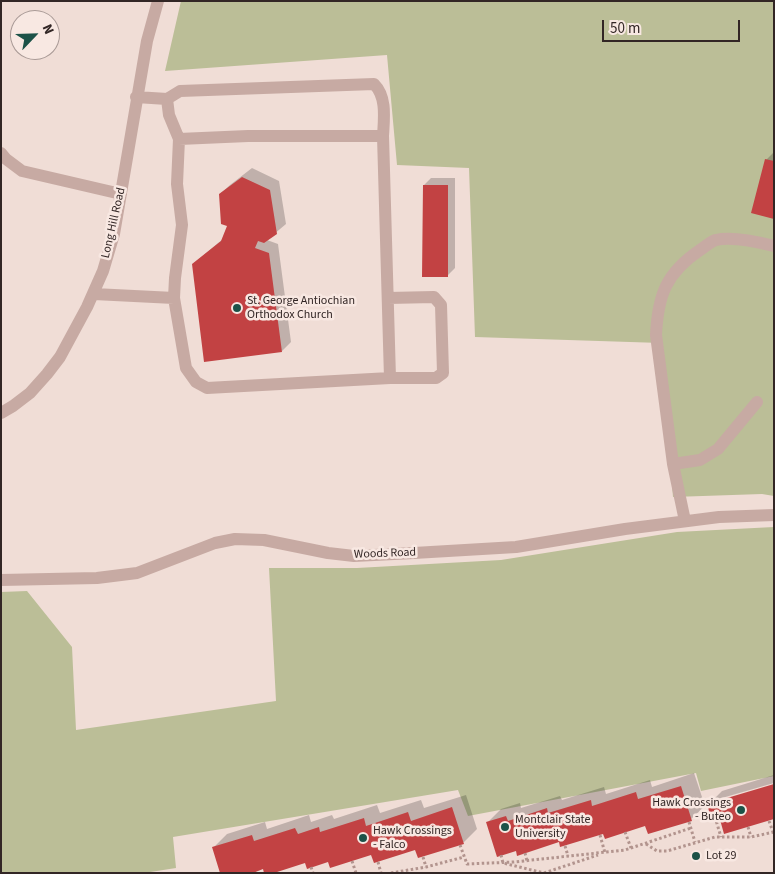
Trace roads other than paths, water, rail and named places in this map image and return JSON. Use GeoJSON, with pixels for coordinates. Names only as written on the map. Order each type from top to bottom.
{"type":"FeatureCollection","features":[{"type":"Feature","properties":{"kind":"street","name":"Long Hill Road"},"geometry":{"type":"LineString","coordinates":[[1,413],[30,393],[60,357],[94,294],[103,271],[114,234],[136,97],[147,40],[158,1]]}},
{"type":"Feature","properties":{"kind":"street"},"geometry":{"type":"LineString","coordinates":[[136,97],[167,99],[180,91],[374,84],[381,91],[384,110],[383,136],[390,378]]}},
{"type":"Feature","properties":{"kind":"street"},"geometry":{"type":"LineString","coordinates":[[167,99],[169,114],[179,138],[177,184],[182,225],[174,298],[186,368],[196,382],[208,388],[390,378],[436,378],[443,373],[441,305],[434,297],[388,298]]}},
{"type":"Feature","properties":{"kind":"street"},"geometry":{"type":"LineString","coordinates":[[179,138],[383,136]]}},
{"type":"Feature","properties":{"kind":"street"},"geometry":{"type":"LineString","coordinates":[[1,153],[22,171],[121,194]]}},
{"type":"Feature","properties":{"kind":"street"},"geometry":{"type":"LineString","coordinates":[[685,521],[673,464],[656,335],[657,314],[667,281],[684,261],[716,240],[745,240],[774,246]]}},
{"type":"Feature","properties":{"kind":"street"},"geometry":{"type":"LineString","coordinates":[[94,294],[174,298]]}},
{"type":"Feature","properties":{"kind":"street"},"geometry":{"type":"LineString","coordinates":[[673,464],[700,460],[718,449],[757,402]]}},
{"type":"Feature","properties":{"kind":"street","name":"Woods Road"},"geometry":{"type":"LineString","coordinates":[[1,580],[97,578],[137,573],[215,543],[235,539],[264,540],[328,553],[354,556],[516,547],[685,521],[719,517],[774,515]]}},
{"type":"Feature","properties":{"kind":"place","name":"St. George Antiochian Orthodox Church"},"geometry":{"type":"Point","coordinates":[237,308]}},
{"type":"Feature","properties":{"kind":"place","name":"Hawk Crossings - Buteo"},"geometry":{"type":"Point","coordinates":[741,810]}},
{"type":"Feature","properties":{"kind":"place","name":"Montclair State University"},"geometry":{"type":"Point","coordinates":[505,827]}},
{"type":"Feature","properties":{"kind":"place","name":"Hawk Crossings - Falco"},"geometry":{"type":"Point","coordinates":[363,838]}},
{"type":"Feature","properties":{"kind":"place","name":"Lot 29"},"geometry":{"type":"Point","coordinates":[696,856]}}]}
